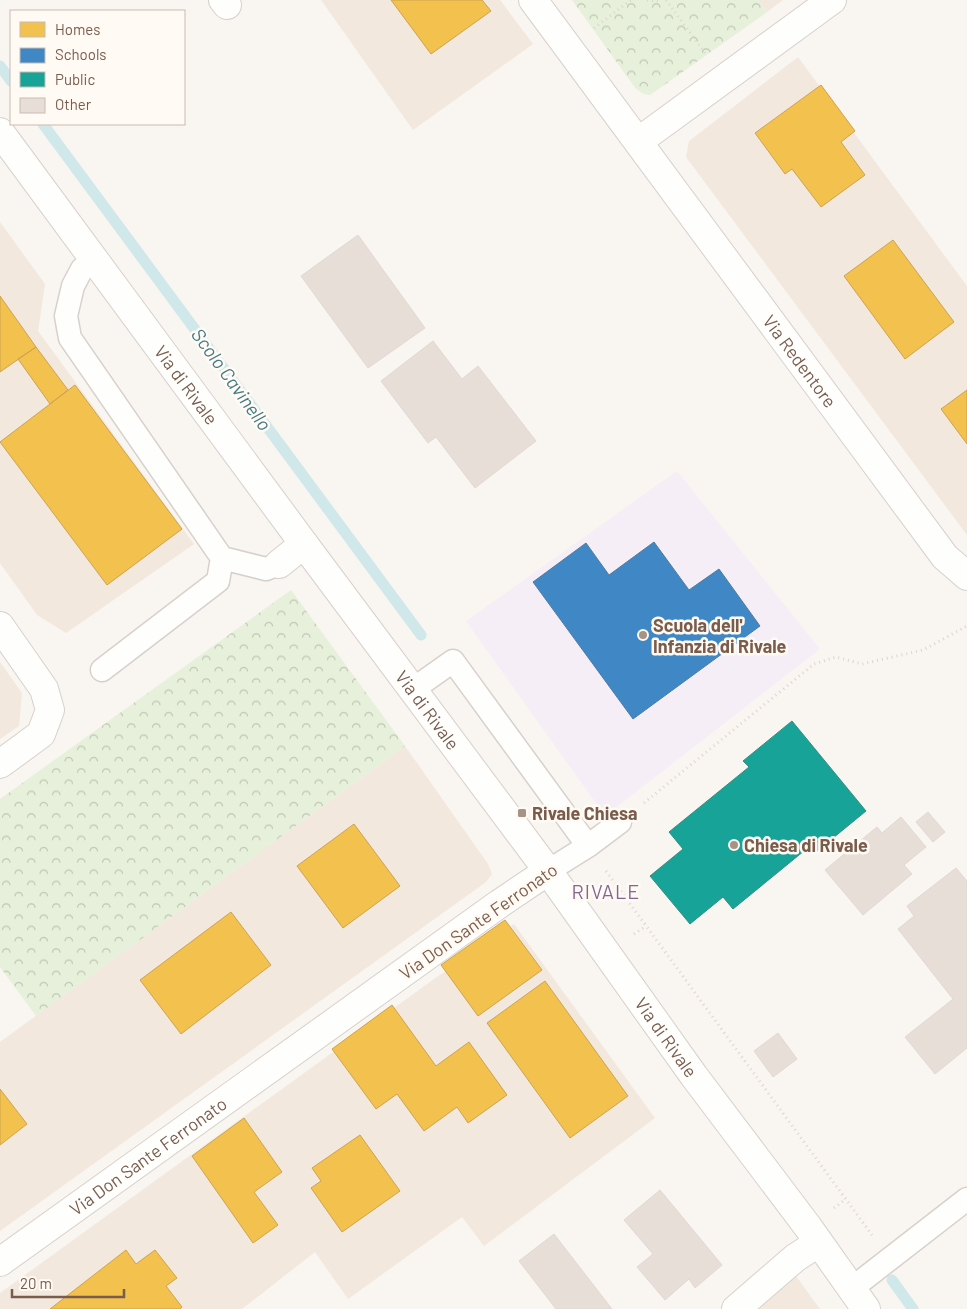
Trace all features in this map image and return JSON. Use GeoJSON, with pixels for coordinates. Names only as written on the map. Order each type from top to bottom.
{"type":"FeatureCollection","features":[{"type":"Feature","properties":{"kind":"street","name":"Via Redentore"},"geometry":{"type":"LineString","coordinates":[[533,0],[945,556],[967,576]]}},
{"type":"Feature","properties":{"kind":"street"},"geometry":{"type":"LineString","coordinates":[[638,141],[832,0]]}},
{"type":"Feature","properties":{"kind":"street","name":"Via di Rivale"},"geometry":{"type":"LineString","coordinates":[[0,132],[548,871],[694,1076],[808,1227],[858,1299]]}},
{"type":"Feature","properties":{"kind":"street"},"geometry":{"type":"LineString","coordinates":[[279,564],[304,544]]}},
{"type":"Feature","properties":{"kind":"street"},"geometry":{"type":"LineString","coordinates":[[0,626],[44,689],[50,710],[41,734],[0,764]]}},
{"type":"Feature","properties":{"kind":"street","name":"Via Don Sante Ferronato"},"geometry":{"type":"LineString","coordinates":[[0,1262],[548,871]]}},
{"type":"Feature","properties":{"kind":"street"},"geometry":{"type":"LineString","coordinates":[[736,1309],[795,1258],[818,1243]]}},
{"type":"Feature","properties":{"kind":"lane"},"geometry":{"type":"LineString","coordinates":[[94,259],[82,269],[73,286],[66,316],[70,338],[222,558],[266,569],[279,564]]}},
{"type":"Feature","properties":{"kind":"lane"},"geometry":{"type":"LineString","coordinates":[[102,670],[218,581],[222,558]]}},
{"type":"Feature","properties":{"kind":"lane"},"geometry":{"type":"LineString","coordinates":[[412,690],[453,661],[588,846]]}},
{"type":"Feature","properties":{"kind":"lane","name":"Via Don Sante Ferronato"},"geometry":{"type":"LineString","coordinates":[[548,871],[588,846],[620,822]]}},
{"type":"Feature","properties":{"kind":"lane","name":"Via di Rivale"},"geometry":{"type":"LineString","coordinates":[[858,1299],[890,1259],[967,1199]]}},
{"type":"Feature","properties":{"kind":"path"},"geometry":{"type":"LineString","coordinates":[[588,34],[631,0]]}},
{"type":"Feature","properties":{"kind":"path"},"geometry":{"type":"LineString","coordinates":[[648,0],[661,0]]}},
{"type":"Feature","properties":{"kind":"path"},"geometry":{"type":"LineString","coordinates":[[666,0],[705,54]]}},
{"type":"Feature","properties":{"kind":"path"},"geometry":{"type":"LineString","coordinates":[[620,822],[814,664],[836,657],[862,664],[923,650],[967,626]]}},
{"type":"Feature","properties":{"kind":"path"},"geometry":{"type":"LineString","coordinates":[[588,846],[890,1259]]}},
{"type":"Feature","properties":{"kind":"shaded area"},"geometry":{"type":"Polygon","coordinates":[[[321,0],[500,0],[533,44],[413,130],[321,0]]]}},
{"type":"Feature","properties":{"kind":"shaded area"},"geometry":{"type":"Polygon","coordinates":[[[758,0],[783,0],[767,12],[758,0]]]}},
{"type":"Feature","properties":{"kind":"shaded area"},"geometry":{"type":"Polygon","coordinates":[[[798,57],[967,286],[967,535],[686,157],[689,141],[798,57]]]}},
{"type":"Feature","properties":{"kind":"shaded area"},"geometry":{"type":"Polygon","coordinates":[[[0,222],[45,284],[38,331],[194,544],[66,633],[37,615],[0,563],[0,222]]]}},
{"type":"Feature","properties":{"kind":"shaded area","name":"Scuola dell' Infanzia di Rivale"},"geometry":{"type":"Polygon","coordinates":[[[677,471],[820,649],[605,816],[466,621],[677,471]]]}},
{"type":"Feature","properties":{"kind":"shaded area"},"geometry":{"type":"Polygon","coordinates":[[[0,662],[22,693],[19,726],[0,739],[0,662]]]}},
{"type":"Feature","properties":{"kind":"shaded area"},"geometry":{"type":"Polygon","coordinates":[[[405,746],[488,864],[492,874],[486,882],[0,1231],[0,1042],[405,746]]]}},
{"type":"Feature","properties":{"kind":"shaded area"},"geometry":{"type":"Polygon","coordinates":[[[514,924],[655,1118],[484,1246],[462,1217],[348,1299],[315,1252],[242,1309],[0,1309],[0,1293],[434,979],[514,924]]]}},
{"type":"Feature","properties":{"kind":"shaded area"},"geometry":{"type":"Polygon","coordinates":[[[796,1276],[820,1309],[756,1309],[796,1276]]]}},
{"type":"Feature","properties":{"kind":"green space"},"geometry":{"type":"Polygon","coordinates":[[[572,0],[758,0],[767,12],[650,95],[636,89],[572,0]]]}},
{"type":"Feature","properties":{"kind":"green space"},"geometry":{"type":"Polygon","coordinates":[[[291,590],[405,746],[36,1016],[0,967],[0,799],[291,590]]]}},
{"type":"Feature","properties":{"kind":"building: Homes"},"geometry":{"type":"Polygon","coordinates":[[[391,0],[482,0],[491,11],[431,54],[391,0]]]}},
{"type":"Feature","properties":{"kind":"building: Homes"},"geometry":{"type":"Polygon","coordinates":[[[821,85],[855,131],[841,142],[865,175],[821,207],[792,169],[785,174],[755,133],[821,85]]]}},
{"type":"Feature","properties":{"kind":"building: Homes"},"geometry":{"type":"Polygon","coordinates":[[[893,240],[954,322],[905,359],[844,276],[893,240]]]}},
{"type":"Feature","properties":{"kind":"building: Homes"},"geometry":{"type":"Polygon","coordinates":[[[0,296],[36,347],[0,372],[0,296]]]}},
{"type":"Feature","properties":{"kind":"building: Homes"},"geometry":{"type":"Polygon","coordinates":[[[36,347],[68,390],[50,404],[18,359],[36,347]]]}},
{"type":"Feature","properties":{"kind":"building: Homes"},"geometry":{"type":"Polygon","coordinates":[[[75,385],[182,529],[107,585],[0,442],[75,385]]]}},
{"type":"Feature","properties":{"kind":"building: Homes"},"geometry":{"type":"Polygon","coordinates":[[[967,390],[967,444],[941,409],[967,390]]]}},
{"type":"Feature","properties":{"kind":"building: Homes"},"geometry":{"type":"Polygon","coordinates":[[[354,824],[400,886],[343,928],[297,866],[354,824]]]}},
{"type":"Feature","properties":{"kind":"building: Homes"},"geometry":{"type":"Polygon","coordinates":[[[231,912],[271,965],[181,1034],[140,980],[231,912]]]}},
{"type":"Feature","properties":{"kind":"building: Homes"},"geometry":{"type":"Polygon","coordinates":[[[505,920],[542,970],[478,1016],[441,965],[505,920]]]}},
{"type":"Feature","properties":{"kind":"building: Homes"},"geometry":{"type":"Polygon","coordinates":[[[545,981],[628,1096],[570,1138],[487,1023],[545,981]]]}},
{"type":"Feature","properties":{"kind":"building: Homes"},"geometry":{"type":"Polygon","coordinates":[[[392,1005],[436,1066],[469,1042],[507,1095],[468,1123],[457,1107],[424,1131],[397,1094],[376,1109],[332,1049],[392,1005]]]}},
{"type":"Feature","properties":{"kind":"building: Homes"},"geometry":{"type":"Polygon","coordinates":[[[0,1089],[27,1124],[0,1145],[0,1089]]]}},
{"type":"Feature","properties":{"kind":"building: Homes"},"geometry":{"type":"Polygon","coordinates":[[[244,1118],[282,1172],[254,1192],[278,1225],[253,1243],[192,1156],[244,1118]]]}},
{"type":"Feature","properties":{"kind":"building: Homes"},"geometry":{"type":"Polygon","coordinates":[[[360,1135],[400,1191],[342,1232],[311,1188],[321,1181],[312,1168],[360,1135]]]}},
{"type":"Feature","properties":{"kind":"building: Homes"},"geometry":{"type":"Polygon","coordinates":[[[126,1250],[136,1264],[155,1250],[177,1278],[166,1286],[182,1307],[180,1309],[50,1309],[126,1250]]]}},
{"type":"Feature","properties":{"kind":"building: Schools"},"geometry":{"type":"Polygon","coordinates":[[[654,542],[689,590],[719,569],[760,626],[633,719],[533,582],[586,543],[609,575],[654,542]]]}},
{"type":"Feature","properties":{"kind":"building: Public"},"geometry":{"type":"Polygon","coordinates":[[[792,721],[866,811],[816,852],[810,846],[733,909],[723,897],[690,924],[650,876],[683,849],[669,832],[749,767],[743,761],[792,721]]]}},
{"type":"Feature","properties":{"kind":"building: Other"},"geometry":{"type":"Polygon","coordinates":[[[358,235],[425,328],[368,368],[301,276],[358,235]]]}},
{"type":"Feature","properties":{"kind":"building: Other"},"geometry":{"type":"Polygon","coordinates":[[[433,341],[462,379],[478,366],[536,441],[475,488],[436,437],[428,443],[381,381],[433,341]]]}},
{"type":"Feature","properties":{"kind":"building: Other"},"geometry":{"type":"Polygon","coordinates":[[[928,812],[945,832],[933,842],[916,822],[928,812]]]}},
{"type":"Feature","properties":{"kind":"building: Other"},"geometry":{"type":"Polygon","coordinates":[[[901,817],[926,847],[904,865],[912,874],[863,915],[825,870],[877,827],[882,833],[901,817]]]}},
{"type":"Feature","properties":{"kind":"building: Other"},"geometry":{"type":"Polygon","coordinates":[[[956,868],[967,881],[967,1048],[935,1074],[905,1037],[953,999],[898,929],[914,916],[907,906],[956,868]]]}},
{"type":"Feature","properties":{"kind":"building: Other"},"geometry":{"type":"Polygon","coordinates":[[[778,1033],[797,1059],[773,1077],[754,1051],[778,1033]]]}},
{"type":"Feature","properties":{"kind":"building: Other"},"geometry":{"type":"Polygon","coordinates":[[[660,1190],[722,1265],[695,1288],[689,1279],[665,1300],[637,1267],[653,1254],[624,1220],[660,1190]]]}},
{"type":"Feature","properties":{"kind":"building: Other"},"geometry":{"type":"Polygon","coordinates":[[[554,1234],[612,1309],[556,1309],[519,1261],[554,1234]]]}},
{"type":"Feature","properties":{"kind":"waterway","name":"Scolo Cavinello"},"geometry":{"type":"LineString","coordinates":[[0,66],[10,80]]}},
{"type":"Feature","properties":{"kind":"waterway","name":"Scolo Cavinello"},"geometry":{"type":"LineString","coordinates":[[44,125],[421,635]]}},
{"type":"Feature","properties":{"kind":"waterway","name":"Scolo Cavinello"},"geometry":{"type":"LineString","coordinates":[[892,1280],[913,1309]]}},
{"type":"Feature","properties":{"kind":"place","name":"Scuola dell' Infanzia di Rivale"},"geometry":{"type":"Point","coordinates":[643,635]}},
{"type":"Feature","properties":{"kind":"place","name":"Rivale Chiesa"},"geometry":{"type":"Point","coordinates":[522,813]}},
{"type":"Feature","properties":{"kind":"place","name":"Chiesa di Rivale"},"geometry":{"type":"Point","coordinates":[734,845]}},
{"type":"Feature","properties":{"kind":"district","name":"RIVALE"},"geometry":{"type":"Point","coordinates":[606,891]}}]}
